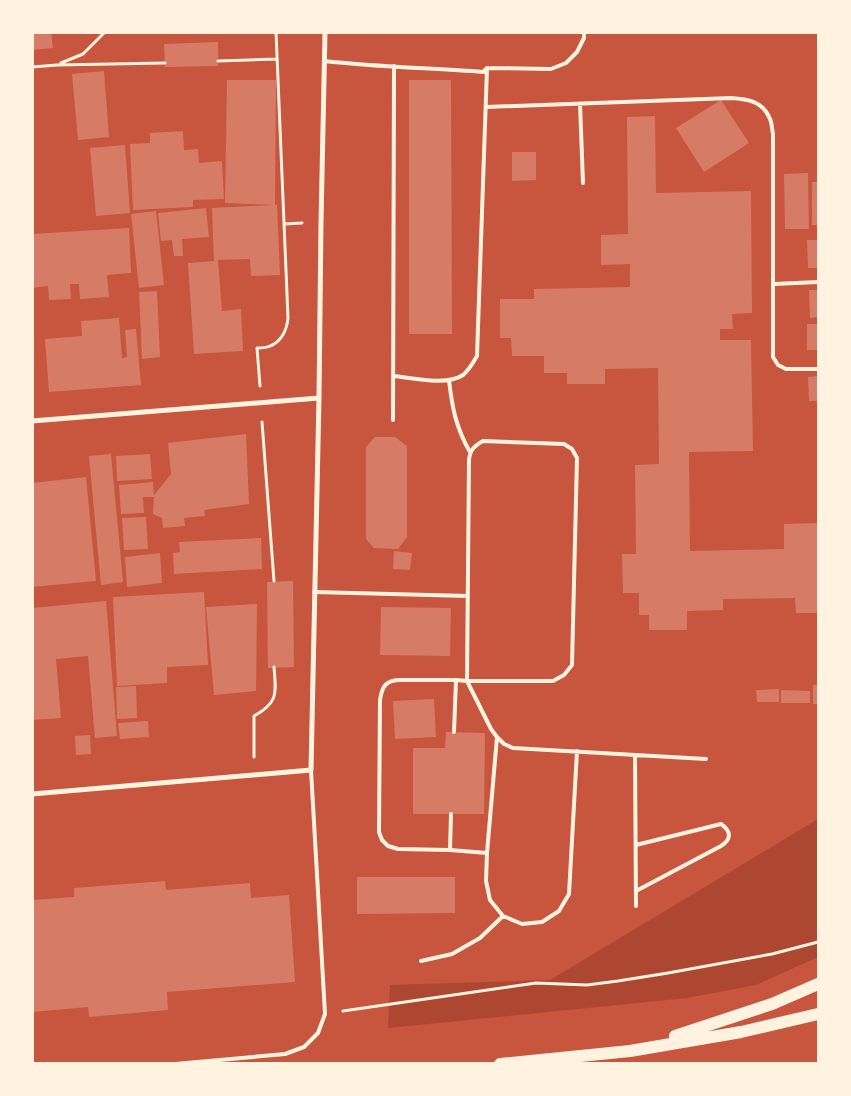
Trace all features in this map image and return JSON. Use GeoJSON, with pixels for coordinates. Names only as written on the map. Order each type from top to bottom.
{"type":"FeatureCollection","features":[{"type":"Feature","properties":{"kind":"main road"},"geometry":{"type":"LineString","coordinates":[[630,1050],[756,1010],[818,984]]}},
{"type":"Feature","properties":{"kind":"main road"},"geometry":{"type":"LineString","coordinates":[[500,1064],[630,1050],[741,1032],[818,1014]]}},
{"type":"Feature","properties":{"kind":"street"},"geometry":{"type":"LineString","coordinates":[[32,794],[311,770],[325,32]]}},
{"type":"Feature","properties":{"kind":"street"},"geometry":{"type":"LineString","coordinates":[[32,421],[319,398]]}},
{"type":"Feature","properties":{"kind":"lane"},"geometry":{"type":"LineString","coordinates":[[324,61],[483,72],[487,68],[551,69],[566,63],[577,52],[584,38],[584,32]]}},
{"type":"Feature","properties":{"kind":"lane"},"geometry":{"type":"LineString","coordinates":[[393,420],[394,66]]}},
{"type":"Feature","properties":{"kind":"lane"},"geometry":{"type":"LineString","coordinates":[[394,376],[449,380],[461,376],[477,356],[487,68]]}},
{"type":"Feature","properties":{"kind":"lane"},"geometry":{"type":"LineString","coordinates":[[486,107],[731,98],[748,99],[762,106],[770,119],[772,134],[773,357],[778,365],[786,369],[818,369]]}},
{"type":"Feature","properties":{"kind":"lane"},"geometry":{"type":"LineString","coordinates":[[580,104],[583,183]]}},
{"type":"Feature","properties":{"kind":"lane"},"geometry":{"type":"LineString","coordinates":[[774,284],[818,282]]}},
{"type":"Feature","properties":{"kind":"lane"},"geometry":{"type":"LineString","coordinates":[[449,380],[452,404],[458,426],[470,452]]}},
{"type":"Feature","properties":{"kind":"lane"},"geometry":{"type":"LineString","coordinates":[[486,852],[398,849],[388,846],[382,840],[379,832],[380,700],[386,684],[392,680],[468,681],[553,681],[564,675],[572,665],[577,458],[572,449],[564,444],[483,441],[475,445],[470,452],[468,460],[468,681],[496,737],[504,744],[513,748],[706,759]]}},
{"type":"Feature","properties":{"kind":"lane"},"geometry":{"type":"LineString","coordinates":[[314,592],[468,596]]}},
{"type":"Feature","properties":{"kind":"lane"},"geometry":{"type":"LineString","coordinates":[[454,732],[456,680]]}},
{"type":"Feature","properties":{"kind":"lane"},"geometry":{"type":"LineString","coordinates":[[496,737],[486,852],[486,880],[490,900],[503,916],[522,924],[542,922],[559,912],[569,894],[577,751]]}},
{"type":"Feature","properties":{"kind":"lane"},"geometry":{"type":"LineString","coordinates":[[635,755],[636,906]]}},
{"type":"Feature","properties":{"kind":"lane"},"geometry":{"type":"LineString","coordinates":[[175,1064],[285,1054],[304,1047],[318,1033],[325,1014],[311,770]]}},
{"type":"Feature","properties":{"kind":"lane"},"geometry":{"type":"LineString","coordinates":[[450,850],[451,814]]}},
{"type":"Feature","properties":{"kind":"lane"},"geometry":{"type":"LineString","coordinates":[[636,845],[720,824],[726,828],[729,835],[728,842],[636,891]]}},
{"type":"Feature","properties":{"kind":"lane"},"geometry":{"type":"LineString","coordinates":[[421,961],[452,954],[480,938],[503,916]]}},
{"type":"Feature","properties":{"kind":"path"},"geometry":{"type":"LineString","coordinates":[[57,65],[83,54],[105,32]]}},
{"type":"Feature","properties":{"kind":"path"},"geometry":{"type":"LineString","coordinates":[[274,582],[257,348],[270,346],[280,340],[286,330],[288,318],[276,32]]}},
{"type":"Feature","properties":{"kind":"path"},"geometry":{"type":"LineString","coordinates":[[218,61],[277,59]]}},
{"type":"Feature","properties":{"kind":"path"},"geometry":{"type":"LineString","coordinates":[[32,67],[165,63]]}},
{"type":"Feature","properties":{"kind":"path"},"geometry":{"type":"LineString","coordinates":[[255,774],[254,716],[266,708],[276,693],[274,667]]}},
{"type":"Feature","properties":{"kind":"path"},"geometry":{"type":"LineString","coordinates":[[325,1014],[536,983],[588,985],[668,974],[772,954],[818,942]]}},
{"type":"Feature","properties":{"kind":"shaded area"},"geometry":{"type":"Polygon","coordinates":[[[818,819],[818,957],[756,985],[687,998],[388,1028],[390,985],[550,980],[818,819]]]}},
{"type":"Feature","properties":{"kind":"building"},"geometry":{"type":"Polygon","coordinates":[[[32,32],[51,32],[53,48],[32,50],[32,32]]]}},
{"type":"Feature","properties":{"kind":"building"},"geometry":{"type":"Polygon","coordinates":[[[218,42],[218,66],[165,67],[164,44],[218,42]]]}},
{"type":"Feature","properties":{"kind":"building"},"geometry":{"type":"Polygon","coordinates":[[[104,71],[109,137],[78,140],[72,74],[104,71]]]}},
{"type":"Feature","properties":{"kind":"building"},"geometry":{"type":"Polygon","coordinates":[[[227,80],[276,80],[275,205],[277,205],[280,275],[251,276],[250,259],[218,260],[222,311],[241,309],[243,351],[194,354],[188,263],[214,261],[212,208],[273,205],[225,203],[227,80]]]}},
{"type":"Feature","properties":{"kind":"building"},"geometry":{"type":"Polygon","coordinates":[[[409,80],[451,80],[452,334],[409,334],[409,80]]]}},
{"type":"Feature","properties":{"kind":"building"},"geometry":{"type":"Polygon","coordinates":[[[721,100],[749,143],[704,172],[676,128],[721,100]]]}},
{"type":"Feature","properties":{"kind":"building"},"geometry":{"type":"Polygon","coordinates":[[[655,116],[656,193],[751,191],[752,313],[732,314],[733,329],[720,329],[720,340],[751,340],[753,451],[689,452],[690,551],[784,549],[784,524],[818,523],[818,613],[796,613],[795,598],[723,599],[723,610],[687,611],[687,630],[649,630],[649,615],[639,615],[639,593],[623,593],[622,554],[636,554],[635,465],[659,464],[658,368],[605,369],[605,384],[567,384],[567,373],[544,373],[544,356],[512,356],[511,338],[500,338],[500,299],[534,299],[534,289],[630,287],[630,264],[601,265],[601,235],[628,234],[627,117],[655,116]]]}},
{"type":"Feature","properties":{"kind":"building"},"geometry":{"type":"Polygon","coordinates":[[[183,131],[184,150],[198,149],[199,163],[222,161],[224,199],[193,200],[193,207],[133,210],[130,144],[150,143],[150,133],[183,131]]]}},
{"type":"Feature","properties":{"kind":"building"},"geometry":{"type":"Polygon","coordinates":[[[125,145],[130,213],[96,216],[90,148],[125,145]]]}},
{"type":"Feature","properties":{"kind":"building"},"geometry":{"type":"Polygon","coordinates":[[[512,152],[536,152],[536,180],[512,181],[512,152]]]}},
{"type":"Feature","properties":{"kind":"building"},"geometry":{"type":"Polygon","coordinates":[[[808,173],[809,229],[785,229],[784,174],[808,173]]]}},
{"type":"Feature","properties":{"kind":"building"},"geometry":{"type":"Polygon","coordinates":[[[812,182],[818,182],[818,225],[812,225],[812,182]]]}},
{"type":"Feature","properties":{"kind":"building"},"geometry":{"type":"Polygon","coordinates":[[[206,208],[209,237],[182,239],[183,256],[174,256],[172,240],[161,241],[158,213],[206,208]]]}},
{"type":"Feature","properties":{"kind":"building"},"geometry":{"type":"Polygon","coordinates":[[[156,211],[164,285],[139,288],[131,214],[156,211]]]}},
{"type":"Feature","properties":{"kind":"building"},"geometry":{"type":"Polygon","coordinates":[[[129,228],[131,273],[107,275],[109,297],[80,299],[79,284],[70,284],[71,299],[49,300],[48,286],[32,288],[32,234],[129,228]]]}},
{"type":"Feature","properties":{"kind":"building"},"geometry":{"type":"Polygon","coordinates":[[[807,240],[818,240],[818,268],[808,268],[807,240]]]}},
{"type":"Feature","properties":{"kind":"building"},"geometry":{"type":"Polygon","coordinates":[[[809,290],[818,290],[818,317],[810,318],[809,290]]]}},
{"type":"Feature","properties":{"kind":"building"},"geometry":{"type":"Polygon","coordinates":[[[157,291],[160,357],[142,359],[139,292],[157,291]]]}},
{"type":"Feature","properties":{"kind":"building"},"geometry":{"type":"Polygon","coordinates":[[[119,318],[122,358],[127,357],[125,330],[136,329],[141,385],[49,392],[45,339],[82,336],[81,321],[119,318]]]}},
{"type":"Feature","properties":{"kind":"building"},"geometry":{"type":"Polygon","coordinates":[[[807,324],[818,324],[818,350],[807,350],[807,324]]]}},
{"type":"Feature","properties":{"kind":"building"},"geometry":{"type":"Polygon","coordinates":[[[818,376],[818,401],[809,401],[808,377],[818,376]]]}},
{"type":"Feature","properties":{"kind":"building"},"geometry":{"type":"Polygon","coordinates":[[[246,434],[249,504],[204,510],[205,516],[184,518],[185,526],[163,528],[162,518],[153,514],[154,495],[171,474],[168,443],[246,434]]]}},
{"type":"Feature","properties":{"kind":"building"},"geometry":{"type":"Polygon","coordinates":[[[375,437],[395,437],[407,446],[407,537],[398,549],[374,548],[366,539],[366,447],[375,437]]]}},
{"type":"Feature","properties":{"kind":"building"},"geometry":{"type":"Polygon","coordinates":[[[111,454],[123,582],[101,585],[89,456],[111,454]]]}},
{"type":"Feature","properties":{"kind":"building"},"geometry":{"type":"Polygon","coordinates":[[[150,454],[152,479],[117,481],[116,456],[150,454]]]}},
{"type":"Feature","properties":{"kind":"building"},"geometry":{"type":"Polygon","coordinates":[[[86,477],[96,581],[32,587],[32,483],[86,477]]]}},
{"type":"Feature","properties":{"kind":"building"},"geometry":{"type":"Polygon","coordinates":[[[153,482],[154,497],[143,497],[144,513],[121,514],[119,485],[153,482]]]}},
{"type":"Feature","properties":{"kind":"building"},"geometry":{"type":"Polygon","coordinates":[[[146,517],[148,549],[124,550],[122,518],[146,517]]]}},
{"type":"Feature","properties":{"kind":"building"},"geometry":{"type":"Polygon","coordinates":[[[261,538],[262,569],[174,574],[173,553],[180,552],[179,542],[261,538]]]}},
{"type":"Feature","properties":{"kind":"building"},"geometry":{"type":"Polygon","coordinates":[[[394,551],[412,553],[410,570],[393,569],[394,551]]]}},
{"type":"Feature","properties":{"kind":"building"},"geometry":{"type":"Polygon","coordinates":[[[160,553],[162,583],[127,587],[125,557],[160,553]]]}},
{"type":"Feature","properties":{"kind":"building"},"geometry":{"type":"Polygon","coordinates":[[[293,581],[294,667],[268,668],[267,582],[293,581]]]}},
{"type":"Feature","properties":{"kind":"building"},"geometry":{"type":"Polygon","coordinates":[[[204,592],[208,665],[167,667],[167,683],[117,686],[113,597],[204,592]]]}},
{"type":"Feature","properties":{"kind":"building"},"geometry":{"type":"Polygon","coordinates":[[[106,601],[117,736],[95,738],[88,656],[56,659],[61,718],[32,720],[32,608],[106,601]]]}},
{"type":"Feature","properties":{"kind":"building"},"geometry":{"type":"Polygon","coordinates":[[[257,604],[256,691],[214,695],[206,607],[257,604]]]}},
{"type":"Feature","properties":{"kind":"building"},"geometry":{"type":"Polygon","coordinates":[[[381,607],[451,608],[450,656],[380,655],[381,607]]]}},
{"type":"Feature","properties":{"kind":"building"},"geometry":{"type":"Polygon","coordinates":[[[813,685],[818,685],[818,704],[813,704],[813,685]]]}},
{"type":"Feature","properties":{"kind":"building"},"geometry":{"type":"Polygon","coordinates":[[[136,686],[137,718],[117,719],[116,687],[136,686]]]}},
{"type":"Feature","properties":{"kind":"building"},"geometry":{"type":"Polygon","coordinates":[[[779,689],[779,702],[757,702],[756,690],[779,689]]]}},
{"type":"Feature","properties":{"kind":"building"},"geometry":{"type":"Polygon","coordinates":[[[781,690],[810,691],[810,703],[781,703],[781,690]]]}},
{"type":"Feature","properties":{"kind":"building"},"geometry":{"type":"Polygon","coordinates":[[[434,699],[436,737],[395,739],[393,701],[434,699]]]}},
{"type":"Feature","properties":{"kind":"building"},"geometry":{"type":"Polygon","coordinates":[[[148,721],[149,737],[120,739],[118,723],[148,721]]]}},
{"type":"Feature","properties":{"kind":"building"},"geometry":{"type":"Polygon","coordinates":[[[446,732],[485,733],[484,814],[413,814],[413,748],[445,748],[446,732]]]}},
{"type":"Feature","properties":{"kind":"building"},"geometry":{"type":"Polygon","coordinates":[[[90,735],[91,754],[76,755],[75,736],[90,735]]]}},
{"type":"Feature","properties":{"kind":"building"},"geometry":{"type":"Polygon","coordinates":[[[357,877],[455,877],[455,913],[357,914],[357,877]]]}},
{"type":"Feature","properties":{"kind":"building"},"geometry":{"type":"Polygon","coordinates":[[[165,881],[166,890],[250,883],[251,898],[289,895],[295,982],[167,992],[168,1010],[89,1017],[88,1007],[32,1012],[32,900],[74,897],[74,888],[165,881]]]}}]}
